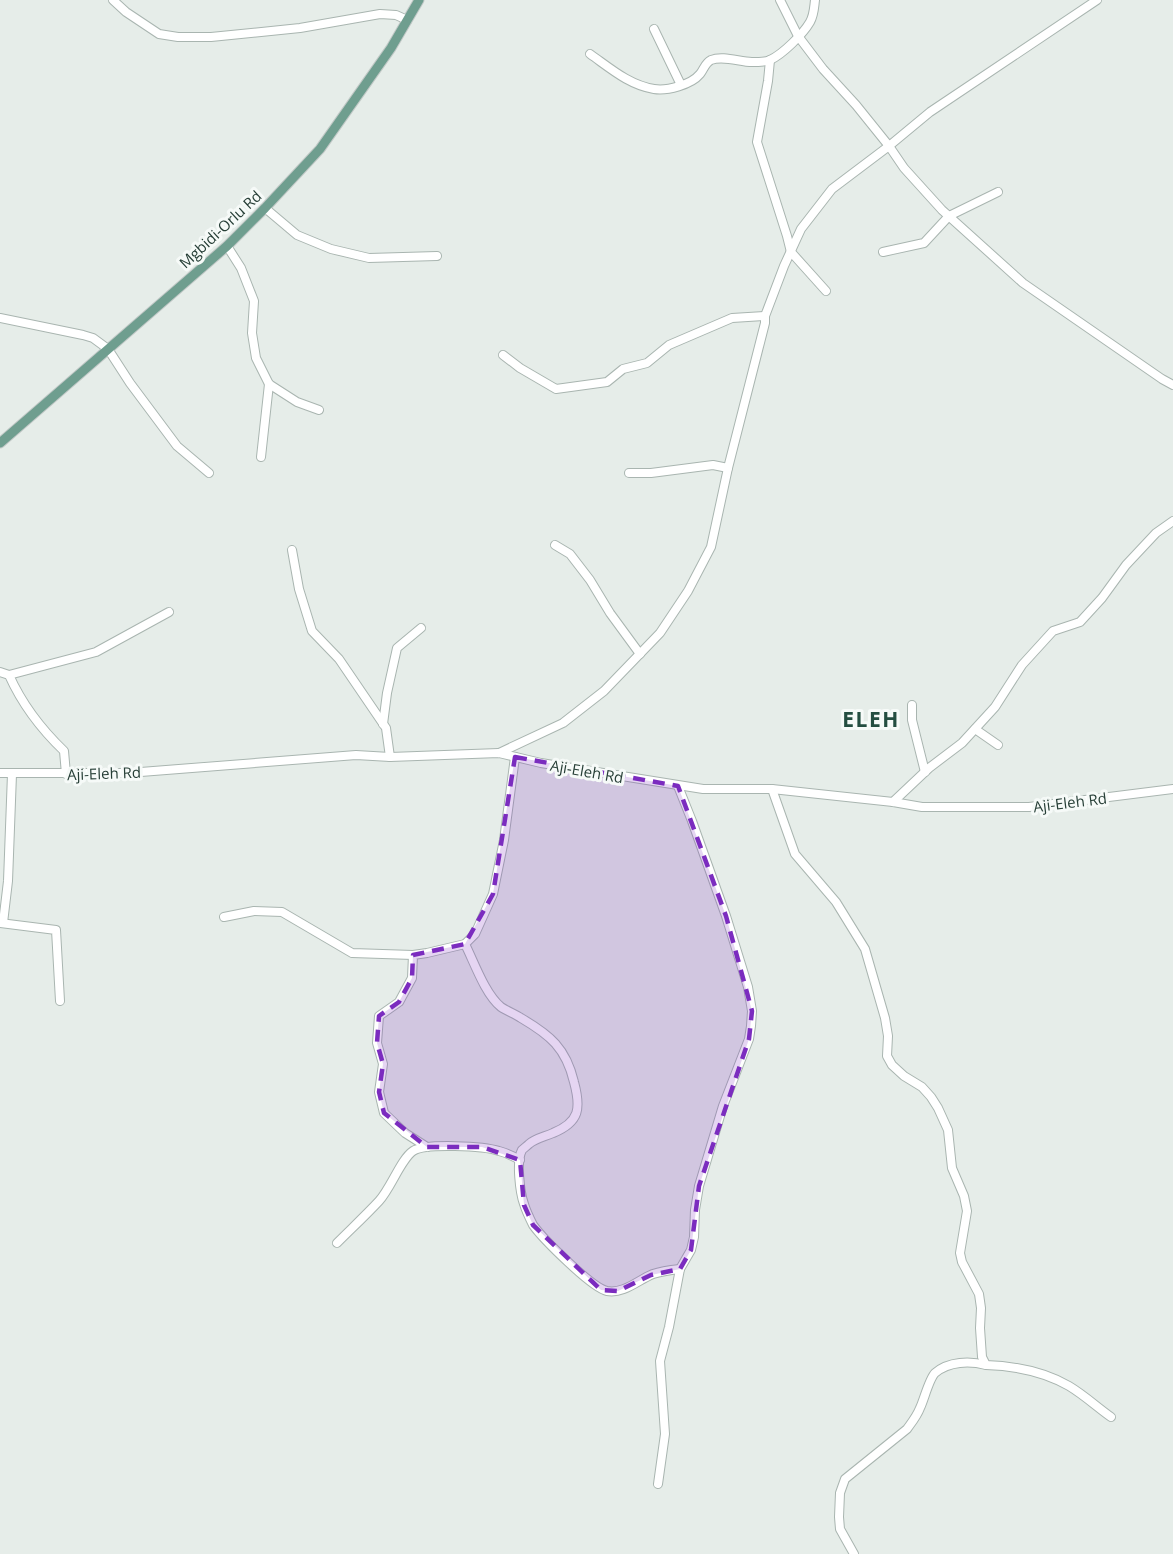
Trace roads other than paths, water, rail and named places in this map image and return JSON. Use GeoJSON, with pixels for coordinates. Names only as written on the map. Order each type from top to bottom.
{"type":"FeatureCollection","features":[{"type":"Feature","properties":{"kind":"main road","name":"Mgbidi-Orlu Rd"},"geometry":{"type":"LineString","coordinates":[[0,443],[227,246],[265,208],[320,149],[391,48],[419,0]]}},
{"type":"Feature","properties":{"kind":"street"},"geometry":{"type":"LineString","coordinates":[[113,0],[126,12],[159,34],[178,37],[211,37],[380,15],[396,15],[407,21]]}},
{"type":"Feature","properties":{"kind":"street"},"geometry":{"type":"LineString","coordinates":[[780,0],[798,36],[823,69],[856,105],[904,168],[949,216],[1023,283],[1173,385]]}},
{"type":"Feature","properties":{"kind":"street"},"geometry":{"type":"LineString","coordinates":[[590,54],[626,80],[655,89],[681,86],[694,80],[705,65],[712,60],[726,59],[754,63],[770,60],[781,53],[810,22],[814,13],[815,0]]}},
{"type":"Feature","properties":{"kind":"street"},"geometry":{"type":"LineString","coordinates":[[499,753],[563,723],[604,692],[660,633],[688,591],[711,547],[765,316],[801,228],[832,189],[930,112],[1096,0]]}},
{"type":"Feature","properties":{"kind":"street"},"geometry":{"type":"LineString","coordinates":[[654,28],[681,86]]}},
{"type":"Feature","properties":{"kind":"street"},"geometry":{"type":"LineString","coordinates":[[770,60],[757,141],[790,252],[826,291]]}},
{"type":"Feature","properties":{"kind":"street"},"geometry":{"type":"LineString","coordinates":[[884,252],[924,243],[949,216],[998,192]]}},
{"type":"Feature","properties":{"kind":"street"},"geometry":{"type":"LineString","coordinates":[[265,208],[297,236],[331,249],[369,258],[437,256]]}},
{"type":"Feature","properties":{"kind":"street"},"geometry":{"type":"LineString","coordinates":[[227,246],[242,268],[254,301],[252,333],[256,358],[269,384],[297,402],[319,410]]}},
{"type":"Feature","properties":{"kind":"street"},"geometry":{"type":"LineString","coordinates":[[503,355],[556,389],[607,382],[623,369],[647,363],[669,345],[732,318],[765,316]]}},
{"type":"Feature","properties":{"kind":"street"},"geometry":{"type":"LineString","coordinates":[[0,318],[83,335],[93,338],[108,349],[177,447],[209,473]]}},
{"type":"Feature","properties":{"kind":"street"},"geometry":{"type":"LineString","coordinates":[[261,457],[269,384]]}},
{"type":"Feature","properties":{"kind":"street"},"geometry":{"type":"LineString","coordinates":[[628,473],[712,465],[728,468]]}},
{"type":"Feature","properties":{"kind":"street"},"geometry":{"type":"LineString","coordinates":[[892,802],[962,743],[995,706],[1022,665],[1053,631],[1080,622],[1102,598],[1126,565],[1156,533],[1173,521]]}},
{"type":"Feature","properties":{"kind":"street"},"geometry":{"type":"LineString","coordinates":[[555,545],[570,554],[640,654]]}},
{"type":"Feature","properties":{"kind":"street"},"geometry":{"type":"LineString","coordinates":[[292,550],[299,589],[312,631],[339,659],[386,728],[390,757]]}},
{"type":"Feature","properties":{"kind":"street"},"geometry":{"type":"LineString","coordinates":[[66,774],[64,751],[37,722],[4,674],[41,668],[96,652],[169,612]]}},
{"type":"Feature","properties":{"kind":"street"},"geometry":{"type":"LineString","coordinates":[[383,724],[397,648],[421,628]]}},
{"type":"Feature","properties":{"kind":"street"},"geometry":{"type":"LineString","coordinates":[[912,705],[912,720],[925,772]]}},
{"type":"Feature","properties":{"kind":"street"},"geometry":{"type":"LineString","coordinates":[[975,729],[998,745]]}},
{"type":"Feature","properties":{"kind":"street","name":"Aji-Eleh Rd"},"geometry":{"type":"LineString","coordinates":[[0,773],[128,773],[356,755],[390,757],[499,753],[541,763],[678,786],[703,789],[772,789],[922,807],[1029,807],[1173,789]]}},
{"type":"Feature","properties":{"kind":"street"},"geometry":{"type":"LineString","coordinates":[[224,917],[254,910],[282,912],[352,953],[413,955],[465,944],[475,934],[493,894],[506,829],[515,757]]}},
{"type":"Feature","properties":{"kind":"street"},"geometry":{"type":"LineString","coordinates":[[12,774],[8,881],[2,923],[56,930],[60,1001]]}},
{"type":"Feature","properties":{"kind":"street"},"geometry":{"type":"LineString","coordinates":[[658,1484],[665,1434],[660,1361],[680,1269],[691,1250],[694,1237],[699,1186],[723,1106],[752,1026],[748,987],[726,916],[678,786]]}},
{"type":"Feature","properties":{"kind":"street"},"geometry":{"type":"LineString","coordinates":[[772,789],[795,854],[836,902],[865,949],[885,1018],[888,1036],[887,1056],[892,1065],[904,1076],[922,1087],[932,1097],[948,1130],[952,1168],[964,1196],[967,1211],[960,1253],[962,1262],[979,1294],[982,1356],[986,1365]]}},
{"type":"Feature","properties":{"kind":"street"},"geometry":{"type":"LineString","coordinates":[[465,944],[490,994],[501,1006],[545,1033],[558,1045],[575,1083],[577,1114],[571,1122],[535,1139],[522,1150],[520,1184],[524,1205],[533,1225],[573,1267],[601,1290],[618,1291],[651,1275],[680,1269]]}},
{"type":"Feature","properties":{"kind":"street"},"geometry":{"type":"LineString","coordinates":[[413,955],[412,978],[399,1002],[379,1016],[377,1043],[383,1064],[379,1092],[384,1113],[405,1133],[427,1147]]}},
{"type":"Feature","properties":{"kind":"street"},"geometry":{"type":"LineString","coordinates":[[336,1243],[380,1200],[409,1154],[415,1149],[483,1147],[506,1153],[520,1160]]}},
{"type":"Feature","properties":{"kind":"street"},"geometry":{"type":"LineString","coordinates":[[854,1554],[840,1528],[840,1493],[844,1479],[907,1429],[915,1419],[934,1374],[947,1367],[963,1362],[973,1362],[1036,1372],[1049,1376],[1083,1395],[1111,1417]]}},
{"type":"Feature","properties":{"kind":"district","name":"ELEH"},"geometry":{"type":"Point","coordinates":[871,719]}}]}
